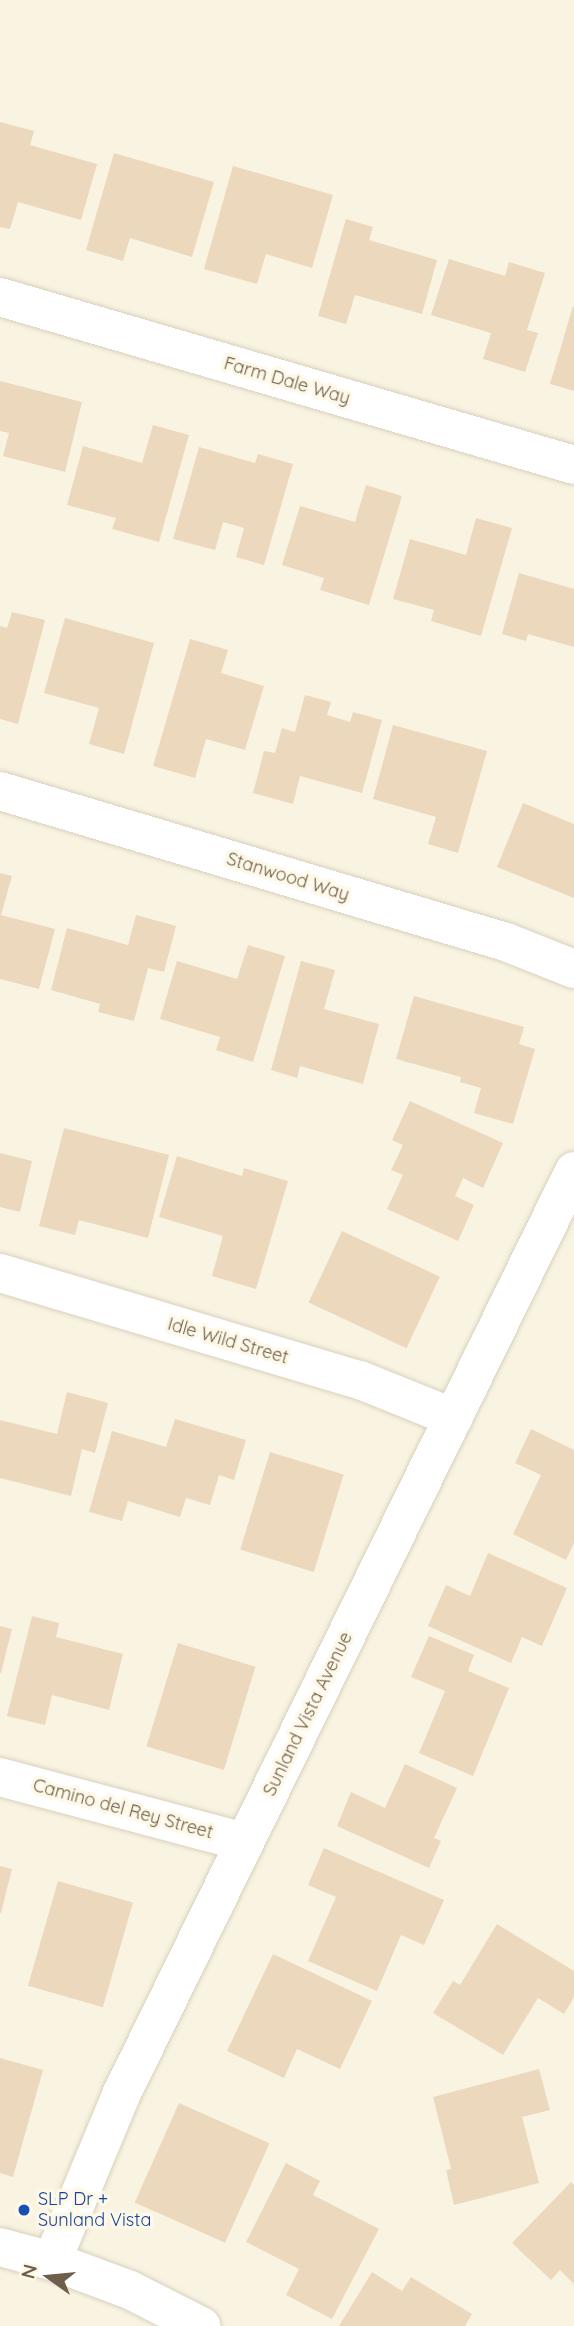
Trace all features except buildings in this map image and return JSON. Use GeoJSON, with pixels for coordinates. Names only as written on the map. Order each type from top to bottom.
{"type":"FeatureCollection","features":[{"type":"Feature","properties":{"kind":"street","name":"Farm Dale Way"},"geometry":{"type":"LineString","coordinates":[[0,297],[574,465]]}},
{"type":"Feature","properties":{"kind":"street","name":"Stanwood Way"},"geometry":{"type":"LineString","coordinates":[[0,790],[506,942],[574,969]]}},
{"type":"Feature","properties":{"kind":"street","name":"Sunland Vista Avenue"},"geometry":{"type":"LineString","coordinates":[[52,2261],[121,2095],[574,1171]]}},
{"type":"Feature","properties":{"kind":"street","name":"Idle Wild Street"},"geometry":{"type":"LineString","coordinates":[[0,1273],[360,1380],[454,1418]]}},
{"type":"Feature","properties":{"kind":"street","name":"Camino del Rey Street"},"geometry":{"type":"LineString","coordinates":[[0,1777],[245,1842]]}},
{"type":"Feature","properties":{"kind":"street"},"geometry":{"type":"LineString","coordinates":[[0,2247],[52,2261],[130,2290],[201,2326]]}},
{"type":"Feature","properties":{"kind":"place","name":"SLP Dr + Sunland Vista"},"geometry":{"type":"Point","coordinates":[24,2210]}}]}
